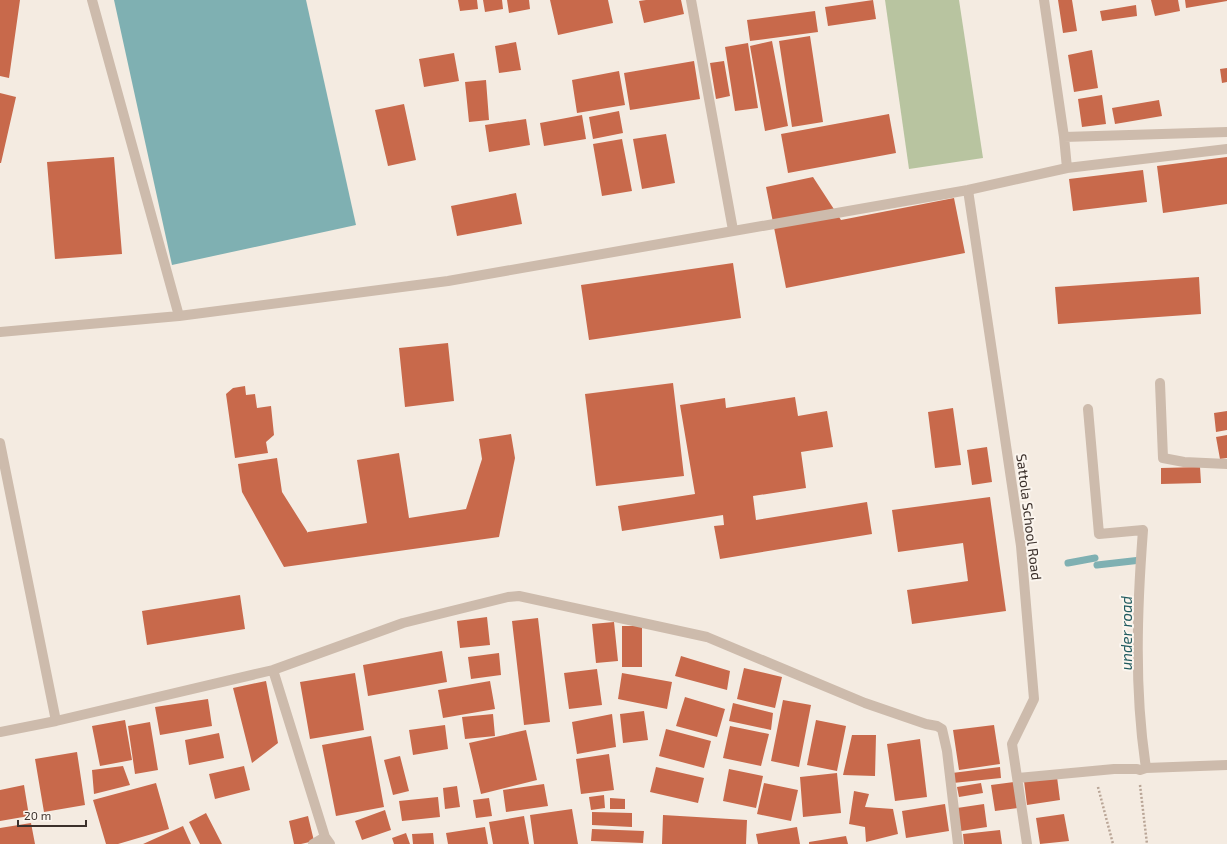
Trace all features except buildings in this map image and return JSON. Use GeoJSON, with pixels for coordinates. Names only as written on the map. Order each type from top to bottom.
{"type":"FeatureCollection","features":[{"type":"Feature","properties":{"kind":"street"},"geometry":{"type":"LineString","coordinates":[[92,0],[179,316]]}},
{"type":"Feature","properties":{"kind":"street"},"geometry":{"type":"LineString","coordinates":[[691,0],[733,230]]}},
{"type":"Feature","properties":{"kind":"street"},"geometry":{"type":"LineString","coordinates":[[1044,0],[1064,137],[1067,168]]}},
{"type":"Feature","properties":{"kind":"street"},"geometry":{"type":"LineString","coordinates":[[1064,137],[1227,132]]}},
{"type":"Feature","properties":{"kind":"street"},"geometry":{"type":"LineString","coordinates":[[0,332],[179,316],[448,281],[968,190],[1067,168],[1227,149]]}},
{"type":"Feature","properties":{"kind":"street","name":"Sattola School Road"},"geometry":{"type":"LineString","coordinates":[[968,190],[1021,546],[1034,700],[1012,744],[1027,844]]}},
{"type":"Feature","properties":{"kind":"street"},"geometry":{"type":"LineString","coordinates":[[1160,383],[1163,458],[1184,462],[1227,464]]}},
{"type":"Feature","properties":{"kind":"street"},"geometry":{"type":"LineString","coordinates":[[1088,409],[1099,534],[1143,530],[1137,639],[1142,768]]}},
{"type":"Feature","properties":{"kind":"street"},"geometry":{"type":"LineString","coordinates":[[0,443],[56,721]]}},
{"type":"Feature","properties":{"kind":"street"},"geometry":{"type":"LineString","coordinates":[[0,732],[56,721],[273,670],[403,622],[508,597],[519,596],[707,637],[864,703],[926,724],[937,726],[942,729],[947,750],[958,844]]}},
{"type":"Feature","properties":{"kind":"street"},"geometry":{"type":"LineString","coordinates":[[273,670],[327,841],[313,844]]}},
{"type":"Feature","properties":{"kind":"street"},"geometry":{"type":"LineString","coordinates":[[1018,778],[1142,768],[1227,766]]}},
{"type":"Feature","properties":{"kind":"path"},"geometry":{"type":"LineString","coordinates":[[1142,768],[1147,844]]}},
{"type":"Feature","properties":{"kind":"path"},"geometry":{"type":"LineString","coordinates":[[1094,771],[1113,844]]}},
{"type":"Feature","properties":{"kind":"green space"},"geometry":{"type":"Polygon","coordinates":[[[885,0],[959,0],[983,158],[909,169],[885,0]]]}},
{"type":"Feature","properties":{"kind":"water"},"geometry":{"type":"Polygon","coordinates":[[[114,0],[306,0],[356,225],[172,265],[114,0]]]}},
{"type":"Feature","properties":{"kind":"waterway"},"geometry":{"type":"LineString","coordinates":[[1068,563],[1095,558]]}},
{"type":"Feature","properties":{"kind":"waterway"},"geometry":{"type":"LineString","coordinates":[[1097,565],[1141,560]]}},
{"type":"Feature","properties":{"kind":"water label","name":"under road"},"geometry":{"type":"Point","coordinates":[1127,633]}}]}
